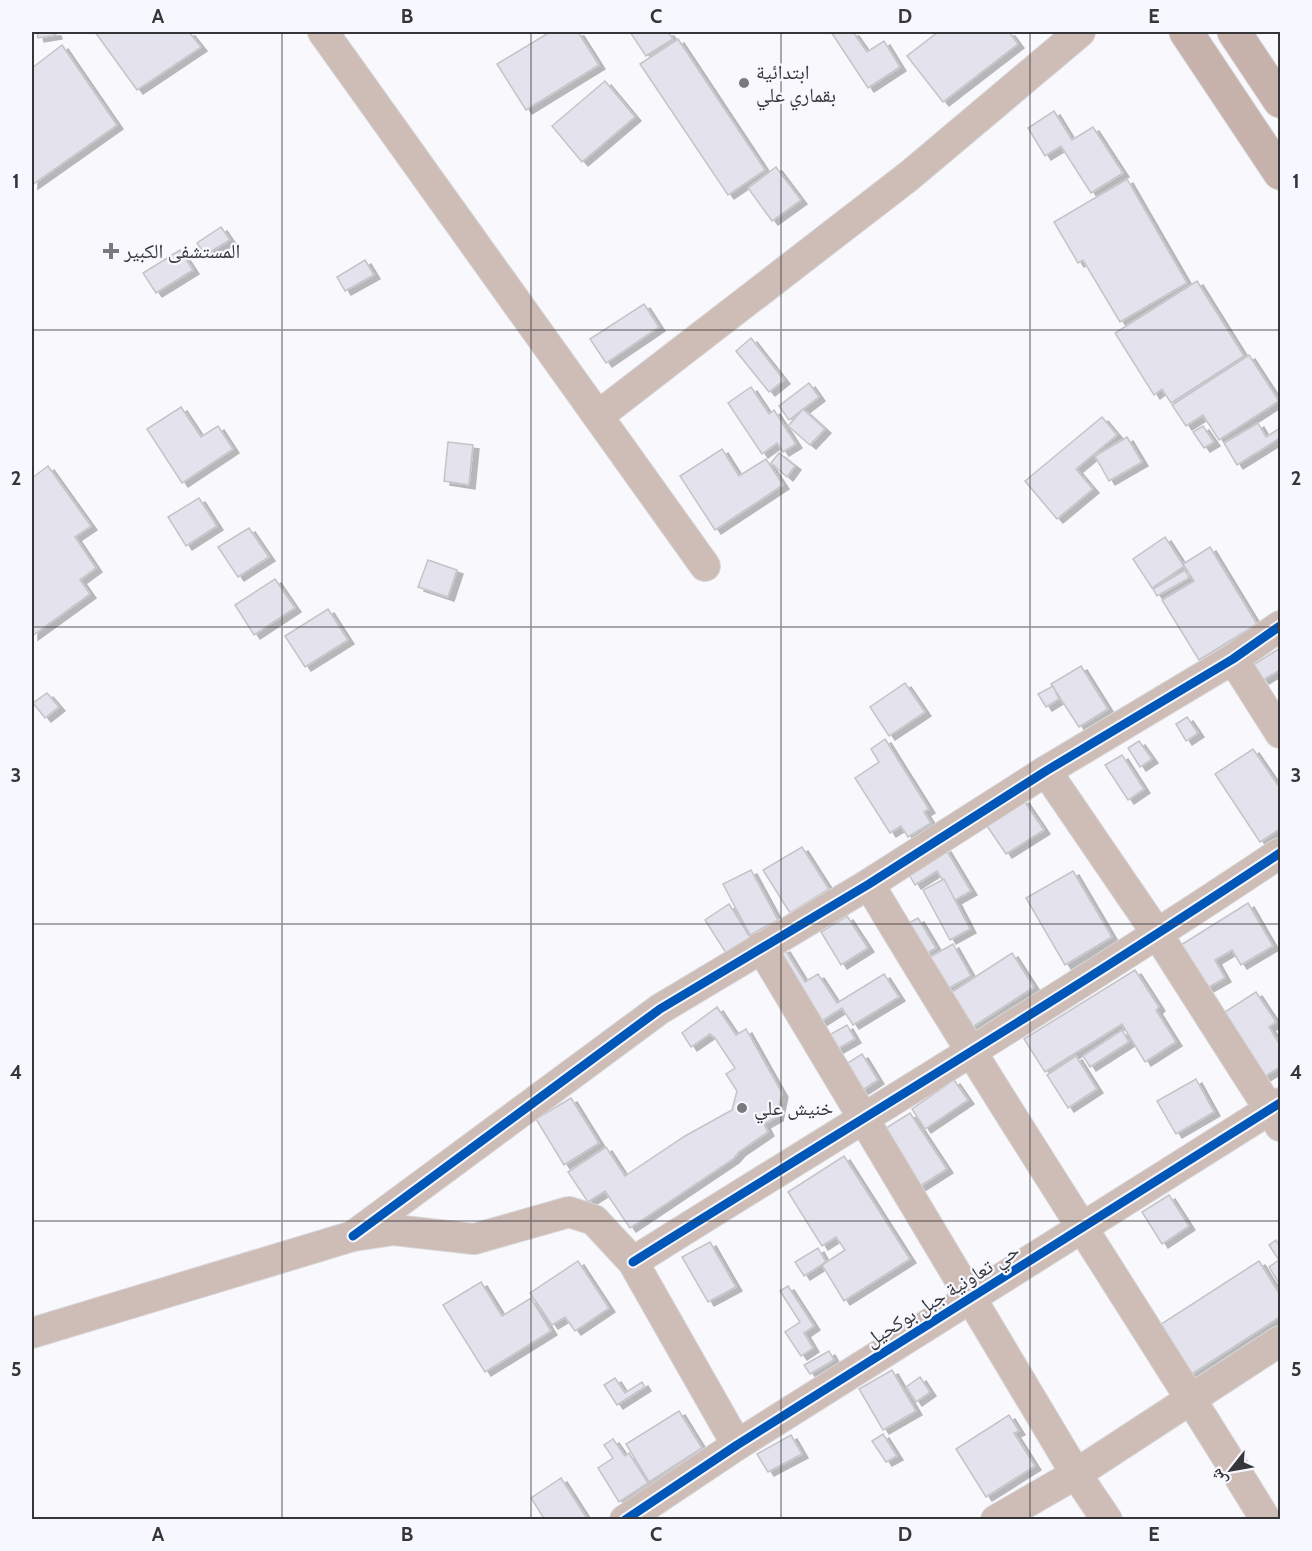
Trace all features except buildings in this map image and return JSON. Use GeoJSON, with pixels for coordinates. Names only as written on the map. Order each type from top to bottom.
{"type":"FeatureCollection","features":[{"type":"Feature","properties":{"kind":"main road"},"geometry":{"type":"LineString","coordinates":[[1186,32],[1281,173]]}},
{"type":"Feature","properties":{"kind":"main road"},"geometry":{"type":"LineString","coordinates":[[1234,32],[1281,100]]}},
{"type":"Feature","properties":{"kind":"street"},"geometry":{"type":"LineString","coordinates":[[323,32],[705,566]]}},
{"type":"Feature","properties":{"kind":"street"},"geometry":{"type":"LineString","coordinates":[[598,416],[909,176],[1080,32]]}},
{"type":"Feature","properties":{"kind":"street"},"geometry":{"type":"LineString","coordinates":[[352,1236],[660,1009],[869,884],[1046,771],[1233,659],[1281,626]]}},
{"type":"Feature","properties":{"kind":"street"},"geometry":{"type":"LineString","coordinates":[[1233,659],[1281,733]]}},
{"type":"Feature","properties":{"kind":"street"},"geometry":{"type":"LineString","coordinates":[[1046,771],[1277,1113]]}},
{"type":"Feature","properties":{"kind":"street"},"geometry":{"type":"LineString","coordinates":[[633,1262],[863,1117],[970,1054],[1281,854]]}},
{"type":"Feature","properties":{"kind":"street"},"geometry":{"type":"LineString","coordinates":[[869,884],[970,1054],[1191,1398],[1266,1520]]}},
{"type":"Feature","properties":{"kind":"street"},"geometry":{"type":"LineString","coordinates":[[761,947],[1076,1474],[1107,1520]]}},
{"type":"Feature","properties":{"kind":"street","name":"حي تعاونية جبل بوكحيل"},"geometry":{"type":"LineString","coordinates":[[625,1520],[737,1445],[1082,1228],[1277,1113]]}},
{"type":"Feature","properties":{"kind":"street"},"geometry":{"type":"LineString","coordinates":[[32,1333],[352,1236],[394,1230],[474,1239],[569,1212],[594,1220],[633,1262],[737,1445]]}},
{"type":"Feature","properties":{"kind":"street"},"geometry":{"type":"LineString","coordinates":[[996,1520],[1076,1474],[1281,1341]]}},
{"type":"Feature","properties":{"kind":"cycle path"},"geometry":{"type":"LineString","coordinates":[[353,1236],[660,1009],[869,884],[1046,771],[1233,659],[1280,626]]}},
{"type":"Feature","properties":{"kind":"cycle path"},"geometry":{"type":"LineString","coordinates":[[633,1262],[1039,1009],[1280,853]]}},
{"type":"Feature","properties":{"kind":"cycle path"},"geometry":{"type":"LineString","coordinates":[[625,1520],[737,1445],[1280,1103]]}},
{"type":"Feature","properties":{"kind":"place","name":"ابتدائية بقماري علي"},"geometry":{"type":"Point","coordinates":[744,83]}},
{"type":"Feature","properties":{"kind":"place","name":"المستشفى الكبير"},"geometry":{"type":"Point","coordinates":[111,251]}},
{"type":"Feature","properties":{"kind":"place","name":"خنيش علي"},"geometry":{"type":"Point","coordinates":[742,1108]}}]}
